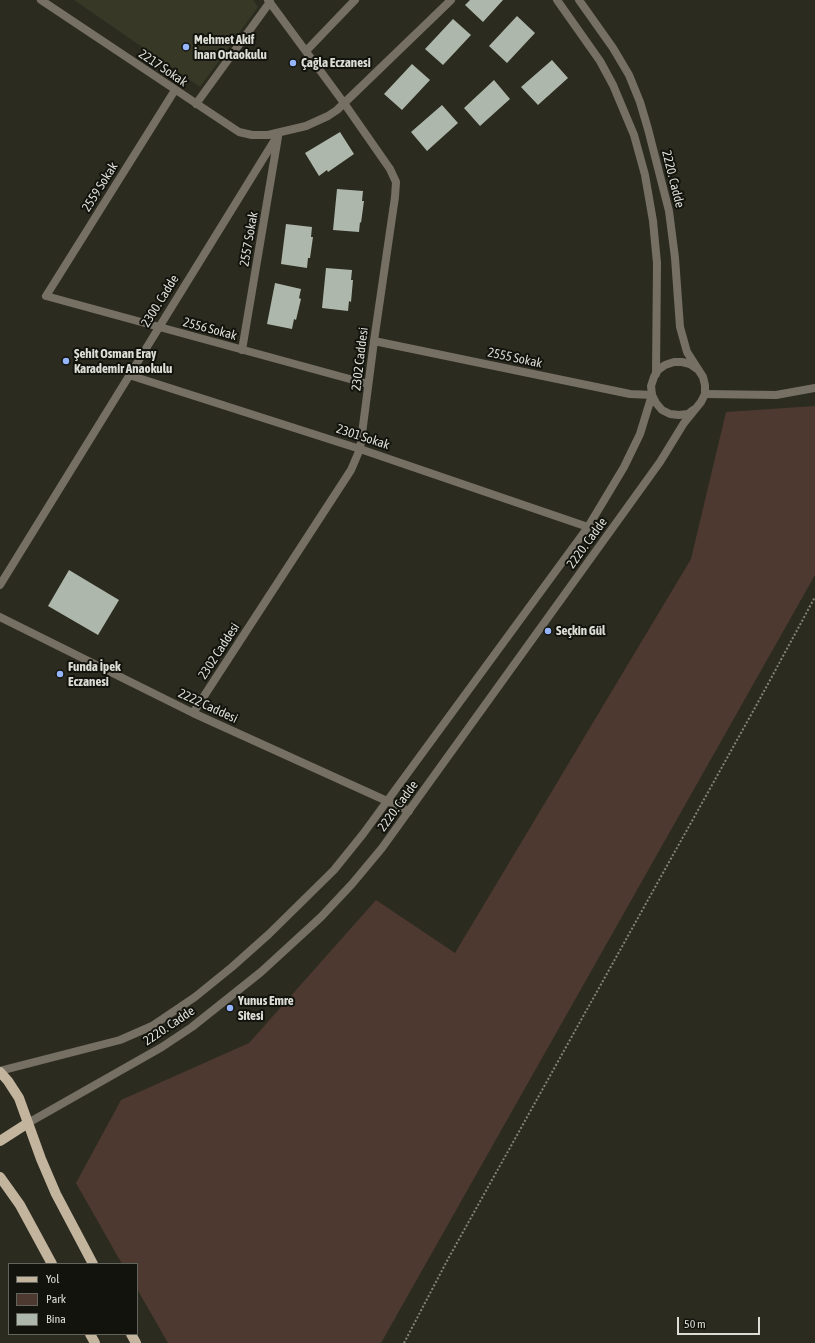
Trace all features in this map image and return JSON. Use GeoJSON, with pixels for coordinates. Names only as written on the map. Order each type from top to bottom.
{"type":"FeatureCollection","features":[{"type":"Feature","properties":{"kind":"main road"},"geometry":{"type":"LineString","coordinates":[[0,1072],[19,1098],[41,1159],[56,1194],[92,1263]]}},
{"type":"Feature","properties":{"kind":"main road"},"geometry":{"type":"LineString","coordinates":[[0,1141],[28,1123]]}},
{"type":"Feature","properties":{"kind":"main road"},"geometry":{"type":"LineString","coordinates":[[0,1177],[20,1205],[51,1263]]}},
{"type":"Feature","properties":{"kind":"street","name":"2217 Sokak"},"geometry":{"type":"LineString","coordinates":[[41,0],[239,132],[252,135],[279,133],[306,126],[328,116],[344,103],[451,0]]}},
{"type":"Feature","properties":{"kind":"street"},"geometry":{"type":"LineString","coordinates":[[306,51],[355,0]]}},
{"type":"Feature","properties":{"kind":"street","name":"2220. Cadde"},"geometry":{"type":"LineString","coordinates":[[0,1072],[120,1040],[152,1026],[195,997],[232,967],[304,901],[334,870],[387,802],[588,527],[631,454],[640,434],[652,395],[651,386],[656,374],[657,263],[653,221],[634,136],[614,85],[600,61],[557,0]]}},
{"type":"Feature","properties":{"kind":"street","name":"2220. Cadde"},"geometry":{"type":"LineString","coordinates":[[28,1123],[162,1047],[192,1027],[261,972],[321,917],[352,884],[382,848],[409,811],[660,462],[684,423],[701,402],[704,394],[704,384],[702,377],[687,352],[680,327],[675,258],[669,211],[640,102],[629,75],[613,48],[579,0]]}},
{"type":"Feature","properties":{"kind":"street"},"geometry":{"type":"LineString","coordinates":[[196,104],[269,1]]}},
{"type":"Feature","properties":{"kind":"street","name":"2302 Caddesi"},"geometry":{"type":"LineString","coordinates":[[193,713],[351,470],[360,449],[395,197],[396,182],[390,168],[269,1]]}},
{"type":"Feature","properties":{"kind":"street","name":"2559 Sokak"},"geometry":{"type":"LineString","coordinates":[[46,296],[175,90]]}},
{"type":"Feature","properties":{"kind":"street","name":"2300. Cadde"},"geometry":{"type":"LineString","coordinates":[[0,585],[279,133]]}},
{"type":"Feature","properties":{"kind":"street","name":"2557 Sokak"},"geometry":{"type":"LineString","coordinates":[[242,350],[279,133]]}},
{"type":"Feature","properties":{"kind":"street","name":"2556 Sokak"},"geometry":{"type":"LineString","coordinates":[[46,296],[368,384]]}},
{"type":"Feature","properties":{"kind":"street","name":"2555 Sokak"},"geometry":{"type":"LineString","coordinates":[[374,341],[630,394],[652,395]]}},
{"type":"Feature","properties":{"kind":"street"},"geometry":{"type":"LineString","coordinates":[[656,374],[665,365],[674,362],[682,362],[690,364],[698,370],[702,377]]}},
{"type":"Feature","properties":{"kind":"street","name":"2301 Sokak"},"geometry":{"type":"LineString","coordinates":[[129,375],[360,449],[588,527]]}},
{"type":"Feature","properties":{"kind":"street"},"geometry":{"type":"LineString","coordinates":[[704,394],[776,395],[815,388]]}},
{"type":"Feature","properties":{"kind":"street"},"geometry":{"type":"LineString","coordinates":[[652,395],[662,410],[670,414],[688,414],[696,409]]}},
{"type":"Feature","properties":{"kind":"street","name":"2222 Caddesi"},"geometry":{"type":"LineString","coordinates":[[0,617],[193,713],[409,811]]}},
{"type":"Feature","properties":{"kind":"path"},"geometry":{"type":"LineString","coordinates":[[404,1343],[452,1252],[756,706],[815,597]]}},
{"type":"Feature","properties":{"kind":"shaded area","name":"Mehmet Akif İnan Ortaokulu"},"geometry":{"type":"Polygon","coordinates":[[[74,0],[253,0],[258,7],[200,87],[74,0]]]}},
{"type":"Feature","properties":{"kind":"green space"},"geometry":{"type":"Polygon","coordinates":[[[815,406],[815,575],[381,1343],[168,1343],[138,1291],[138,1263],[121,1263],[76,1183],[121,1100],[249,1043],[376,900],[455,953],[691,559],[726,412],[815,406]]]}},
{"type":"Feature","properties":{"kind":"building"},"geometry":{"type":"Polygon","coordinates":[[[470,0],[503,0],[483,22],[465,5],[470,0]]]}},
{"type":"Feature","properties":{"kind":"building"},"geometry":{"type":"Polygon","coordinates":[[[517,16],[535,33],[507,63],[489,46],[517,16]]]}},
{"type":"Feature","properties":{"kind":"building"},"geometry":{"type":"Polygon","coordinates":[[[453,19],[471,35],[443,65],[425,49],[453,19]]]}},
{"type":"Feature","properties":{"kind":"building"},"geometry":{"type":"Polygon","coordinates":[[[552,60],[568,78],[538,105],[521,87],[552,60]]]}},
{"type":"Feature","properties":{"kind":"building"},"geometry":{"type":"Polygon","coordinates":[[[412,64],[430,80],[402,110],[384,94],[412,64]]]}},
{"type":"Feature","properties":{"kind":"building"},"geometry":{"type":"Polygon","coordinates":[[[494,80],[510,99],[480,126],[464,108],[494,80]]]}},
{"type":"Feature","properties":{"kind":"building"},"geometry":{"type":"Polygon","coordinates":[[[442,105],[458,123],[427,151],[411,132],[442,105]]]}},
{"type":"Feature","properties":{"kind":"building"},"geometry":{"type":"Polygon","coordinates":[[[340,132],[354,154],[328,172],[327,170],[319,176],[305,153],[340,132]]]}},
{"type":"Feature","properties":{"kind":"building"},"geometry":{"type":"Polygon","coordinates":[[[337,189],[363,191],[362,201],[364,201],[359,232],[333,230],[337,189]]]}},
{"type":"Feature","properties":{"kind":"building"},"geometry":{"type":"Polygon","coordinates":[[[286,224],[312,227],[311,237],[313,237],[307,268],[281,264],[286,224]]]}},
{"type":"Feature","properties":{"kind":"building"},"geometry":{"type":"Polygon","coordinates":[[[326,268],[352,270],[351,280],[353,280],[351,302],[349,301],[348,311],[322,308],[326,268]]]}},
{"type":"Feature","properties":{"kind":"building"},"geometry":{"type":"Polygon","coordinates":[[[275,283],[301,289],[299,298],[301,299],[296,320],[294,319],[292,329],[267,324],[275,283]]]}},
{"type":"Feature","properties":{"kind":"building"},"geometry":{"type":"Polygon","coordinates":[[[69,570],[119,600],[98,635],[48,606],[69,570]]]}},
{"type":"Feature","properties":{"kind":"place","name":"Mehmet Akif İnan Ortaokulu"},"geometry":{"type":"Point","coordinates":[186,47]}},
{"type":"Feature","properties":{"kind":"place","name":"Çağla Eczanesi"},"geometry":{"type":"Point","coordinates":[293,63]}},
{"type":"Feature","properties":{"kind":"place","name":"Şehit Osman Eray Karademir Anaokulu"},"geometry":{"type":"Point","coordinates":[66,361]}},
{"type":"Feature","properties":{"kind":"place","name":"Seçkin Gül"},"geometry":{"type":"Point","coordinates":[548,631]}},
{"type":"Feature","properties":{"kind":"place","name":"Funda İpek Eczanesi"},"geometry":{"type":"Point","coordinates":[60,674]}},
{"type":"Feature","properties":{"kind":"place","name":"Yunus Emre Sitesi"},"geometry":{"type":"Point","coordinates":[230,1008]}}]}
